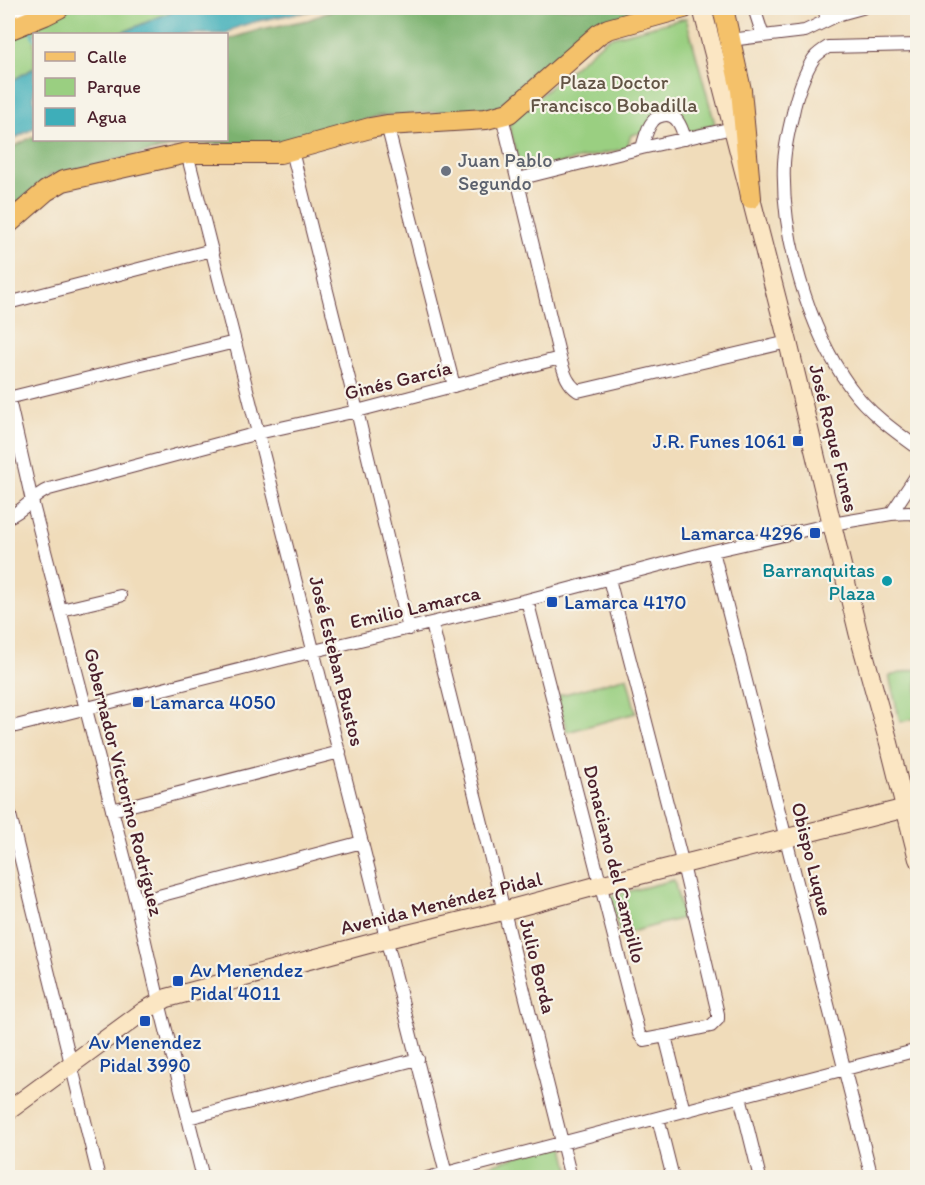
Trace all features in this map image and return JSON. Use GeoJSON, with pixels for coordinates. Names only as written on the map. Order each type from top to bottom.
{"type":"FeatureCollection","features":[{"type":"Feature","properties":{"kind":"main road"},"geometry":{"type":"LineString","coordinates":[[8,224],[46,191],[63,181],[187,153],[280,153],[387,125],[502,116],[509,113],[598,34],[614,27],[684,8]]}},
{"type":"Feature","properties":{"kind":"main road","name":"José Roque Funes"},"geometry":{"type":"LineString","coordinates":[[702,8],[788,342],[858,632],[889,744],[911,807],[918,859]]}},
{"type":"Feature","properties":{"kind":"main road"},"geometry":{"type":"LineString","coordinates":[[723,8],[741,90],[751,198]]}},
{"type":"Feature","properties":{"kind":"main road"},"geometry":{"type":"LineString","coordinates":[[13,19],[47,10]]}},
{"type":"Feature","properties":{"kind":"main road","name":"Avenida Menéndez Pidal"},"geometry":{"type":"LineString","coordinates":[[8,1111],[159,1002],[176,995],[387,939],[911,807]]}},
{"type":"Feature","properties":{"kind":"street"},"geometry":{"type":"LineString","coordinates":[[754,8],[763,36]]}},
{"type":"Feature","properties":{"kind":"street"},"geometry":{"type":"LineString","coordinates":[[824,8],[827,20]]}},
{"type":"Feature","properties":{"kind":"street"},"geometry":{"type":"LineString","coordinates":[[730,40],[805,31],[840,14],[862,8]]}},
{"type":"Feature","properties":{"kind":"street"},"geometry":{"type":"LineString","coordinates":[[918,45],[828,47],[821,51],[814,58],[794,105],[784,161],[790,237],[806,297],[819,334],[850,388],[879,419],[918,448]]}},
{"type":"Feature","properties":{"kind":"street"},"geometry":{"type":"LineString","coordinates":[[642,148],[651,123],[656,118],[666,115],[671,115],[679,122],[685,139]]}},
{"type":"Feature","properties":{"kind":"street"},"geometry":{"type":"LineString","coordinates":[[502,116],[560,358],[569,384],[578,391],[788,342]]}},
{"type":"Feature","properties":{"kind":"street"},"geometry":{"type":"LineString","coordinates":[[387,125],[454,386]]}},
{"type":"Feature","properties":{"kind":"street"},"geometry":{"type":"LineString","coordinates":[[518,179],[733,128]]}},
{"type":"Feature","properties":{"kind":"street"},"geometry":{"type":"LineString","coordinates":[[292,151],[409,629]]}},
{"type":"Feature","properties":{"kind":"street","name":"José Esteban Bustos"},"geometry":{"type":"LineString","coordinates":[[187,153],[447,1175]]}},
{"type":"Feature","properties":{"kind":"street"},"geometry":{"type":"LineString","coordinates":[[8,303],[212,249]]}},
{"type":"Feature","properties":{"kind":"street"},"geometry":{"type":"LineString","coordinates":[[8,397],[235,342]]}},
{"type":"Feature","properties":{"kind":"street","name":"Ginés García"},"geometry":{"type":"LineString","coordinates":[[8,517],[19,512],[40,492],[49,489],[258,433],[357,411],[560,358]]}},
{"type":"Feature","properties":{"kind":"street","name":"Gobernador Victorino Rodríguez"},"geometry":{"type":"LineString","coordinates":[[8,397],[32,501],[136,902],[203,1178]]}},
{"type":"Feature","properties":{"kind":"street"},"geometry":{"type":"LineString","coordinates":[[891,514],[918,473]]}},
{"type":"Feature","properties":{"kind":"street"},"geometry":{"type":"LineString","coordinates":[[914,514],[918,502]]}},
{"type":"Feature","properties":{"kind":"street","name":"Emilio Lamarca"},"geometry":{"type":"LineString","coordinates":[[8,728],[314,651],[432,624],[713,551],[832,524],[891,514],[914,514]]}},
{"type":"Feature","properties":{"kind":"street","name":"Obispo Luque"},"geometry":{"type":"LineString","coordinates":[[713,551],[872,1178]]}},
{"type":"Feature","properties":{"kind":"street"},"geometry":{"type":"LineString","coordinates":[[609,579],[683,865],[718,1014],[718,1019],[711,1026],[665,1036],[684,1111]]}},
{"type":"Feature","properties":{"kind":"street"},"geometry":{"type":"LineString","coordinates":[[61,610],[120,596]]}},
{"type":"Feature","properties":{"kind":"street","name":"Donaciano del Campillo"},"geometry":{"type":"LineString","coordinates":[[527,600],[639,1034],[644,1040],[665,1036]]}},
{"type":"Feature","properties":{"kind":"street","name":"Julio Borda"},"geometry":{"type":"LineString","coordinates":[[432,624],[571,1178]]}},
{"type":"Feature","properties":{"kind":"street"},"geometry":{"type":"LineString","coordinates":[[112,810],[340,752]]}},
{"type":"Feature","properties":{"kind":"street"},"geometry":{"type":"LineString","coordinates":[[8,807],[99,1178]]}},
{"type":"Feature","properties":{"kind":"street"},"geometry":{"type":"LineString","coordinates":[[136,902],[362,842]]}},
{"type":"Feature","properties":{"kind":"street"},"geometry":{"type":"LineString","coordinates":[[427,1178],[447,1175],[918,1050]]}},
{"type":"Feature","properties":{"kind":"street"},"geometry":{"type":"LineString","coordinates":[[188,1118],[418,1059]]}},
{"type":"Feature","properties":{"kind":"street"},"geometry":{"type":"LineString","coordinates":[[740,1097],[760,1178]]}},
{"type":"Feature","properties":{"kind":"street"},"geometry":{"type":"LineString","coordinates":[[658,1118],[673,1178]]}},
{"type":"Feature","properties":{"kind":"green space"},"geometry":{"type":"Polygon","coordinates":[[[59,8],[180,8],[121,33],[33,33],[33,69],[8,83],[8,30],[59,8]]]}},
{"type":"Feature","properties":{"kind":"green space"},"geometry":{"type":"Polygon","coordinates":[[[339,8],[658,8],[599,22],[498,108],[379,116],[288,142],[183,144],[51,175],[8,211],[8,150],[33,137],[33,141],[228,141],[228,40],[262,29],[308,20],[339,8]]]}},
{"type":"Feature","properties":{"kind":"green space","name":"Plaza Doctor Francisco Bobadilla"},"geometry":{"type":"Polygon","coordinates":[[[686,18],[715,124],[687,133],[675,113],[643,132],[631,135],[627,148],[522,172],[509,125],[515,117],[608,38],[686,18]]]}},
{"type":"Feature","properties":{"kind":"green space"},"geometry":{"type":"Polygon","coordinates":[[[917,669],[917,718],[900,722],[889,676],[917,669]]]}},
{"type":"Feature","properties":{"kind":"green space"},"geometry":{"type":"Polygon","coordinates":[[[627,677],[636,713],[567,732],[557,696],[627,677]]]}},
{"type":"Feature","properties":{"kind":"green space"},"geometry":{"type":"Polygon","coordinates":[[[674,880],[683,918],[620,935],[610,896],[674,880]]]}},
{"type":"Feature","properties":{"kind":"green space"},"geometry":{"type":"Polygon","coordinates":[[[563,1143],[571,1177],[447,1178],[563,1143]]]}},
{"type":"Feature","properties":{"kind":"water"},"geometry":{"type":"Polygon","coordinates":[[[180,8],[312,8],[310,11],[241,26],[228,33],[121,33],[180,8]]]}},
{"type":"Feature","properties":{"kind":"water"},"geometry":{"type":"Polygon","coordinates":[[[33,69],[33,129],[8,142],[8,83],[33,69]]]}},
{"type":"Feature","properties":{"kind":"waterway"},"geometry":{"type":"LineString","coordinates":[[31,30],[33,36]]}},
{"type":"Feature","properties":{"kind":"place","name":"Juan Pablo Segundo"},"geometry":{"type":"Point","coordinates":[446,171]}},
{"type":"Feature","properties":{"kind":"place","name":"J.R. Funes 1061"},"geometry":{"type":"Point","coordinates":[798,441]}},
{"type":"Feature","properties":{"kind":"place","name":"Lamarca 4296"},"geometry":{"type":"Point","coordinates":[815,533]}},
{"type":"Feature","properties":{"kind":"place","name":"Barranquitas Plaza"},"geometry":{"type":"Point","coordinates":[887,581]}},
{"type":"Feature","properties":{"kind":"place","name":"Lamarca 4170"},"geometry":{"type":"Point","coordinates":[552,602]}},
{"type":"Feature","properties":{"kind":"place","name":"Lamarca 4050"},"geometry":{"type":"Point","coordinates":[138,702]}},
{"type":"Feature","properties":{"kind":"place","name":"Av Menendez Pidal 4011"},"geometry":{"type":"Point","coordinates":[178,981]}},
{"type":"Feature","properties":{"kind":"place","name":"Av Menendez Pidal 3990"},"geometry":{"type":"Point","coordinates":[145,1021]}}]}
